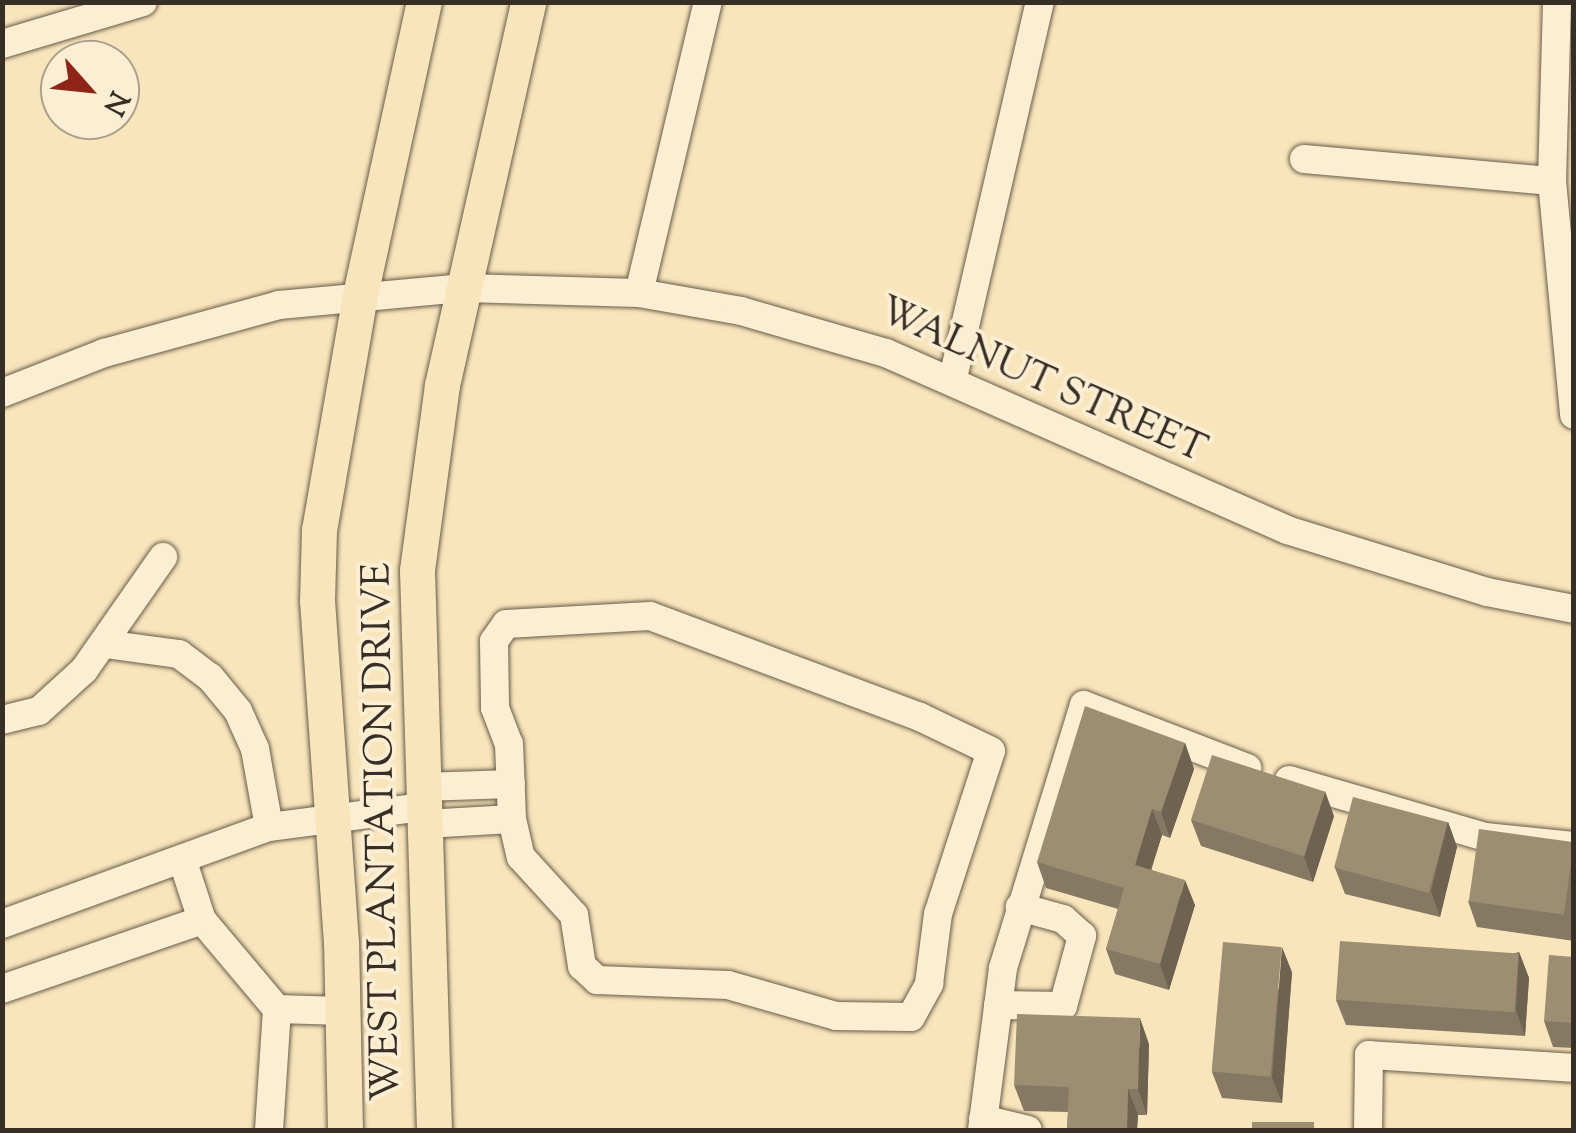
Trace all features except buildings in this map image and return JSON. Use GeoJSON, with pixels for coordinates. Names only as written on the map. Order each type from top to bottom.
{"type":"FeatureCollection","features":[{"type":"Feature","properties":{"kind":"main road","name":"WEST PLANTATION DRIVE"},"geometry":{"type":"LineString","coordinates":[[345,1130],[333,814],[317,601],[319,530],[360,295],[424,2]]}},
{"type":"Feature","properties":{"kind":"main road","name":"WEST PLANTATION DRIVE"},"geometry":{"type":"LineString","coordinates":[[434,1130],[416,570],[442,385],[528,2]]}},
{"type":"Feature","properties":{"kind":"street"},"geometry":{"type":"LineString","coordinates":[[2,44],[143,2]]}},
{"type":"Feature","properties":{"kind":"street"},"geometry":{"type":"LineString","coordinates":[[639,293],[708,2]]}},
{"type":"Feature","properties":{"kind":"street"},"geometry":{"type":"LineString","coordinates":[[953,378],[1040,2]]}},
{"type":"Feature","properties":{"kind":"street"},"geometry":{"type":"LineString","coordinates":[[1558,2],[1552,181],[1574,415]]}},
{"type":"Feature","properties":{"kind":"street"},"geometry":{"type":"LineString","coordinates":[[1304,159],[1552,181]]}},
{"type":"Feature","properties":{"kind":"street","name":"WALNUT STREET"},"geometry":{"type":"LineString","coordinates":[[2,394],[215,319],[360,295],[464,288],[639,293],[822,332],[953,378],[1287,530],[1471,588],[1574,609]]}},
{"type":"Feature","properties":{"kind":"street"},"geometry":{"type":"LineString","coordinates":[[2,720],[40,710],[104,644],[163,557]]}},
{"type":"Feature","properties":{"kind":"street"},"geometry":{"type":"LineString","coordinates":[[584,616],[650,616],[920,717],[991,751],[938,914],[929,984],[911,1017],[836,1016],[728,985],[597,980],[582,966],[574,915],[521,856],[512,819],[510,744],[495,708],[494,642],[506,624],[584,616]]}},
{"type":"Feature","properties":{"kind":"street"},"geometry":{"type":"LineString","coordinates":[[104,644],[179,654],[210,676],[238,711],[255,750],[269,826]]}},
{"type":"Feature","properties":{"kind":"street"},"geometry":{"type":"LineString","coordinates":[[1028,1130],[982,1125],[998,1005],[1020,907],[1084,704],[1211,757],[1373,805],[1485,836],[1574,846]]}},
{"type":"Feature","properties":{"kind":"street"},"geometry":{"type":"LineString","coordinates":[[2,924],[183,862],[269,826],[333,814],[423,806],[511,784]]}},
{"type":"Feature","properties":{"kind":"street"},"geometry":{"type":"LineString","coordinates":[[423,806],[512,819]]}},
{"type":"Feature","properties":{"kind":"street"},"geometry":{"type":"LineString","coordinates":[[183,862],[202,920],[276,1009],[269,1130]]}},
{"type":"Feature","properties":{"kind":"street"},"geometry":{"type":"LineString","coordinates":[[998,1005],[1063,1006],[1082,936],[1062,919],[1020,907]]}},
{"type":"Feature","properties":{"kind":"street"},"geometry":{"type":"LineString","coordinates":[[2,989],[202,920]]}},
{"type":"Feature","properties":{"kind":"street"},"geometry":{"type":"LineString","coordinates":[[276,1009],[343,1011]]}},
{"type":"Feature","properties":{"kind":"street"},"geometry":{"type":"LineString","coordinates":[[1368,1130],[1369,1056],[1574,1068]]}}]}
